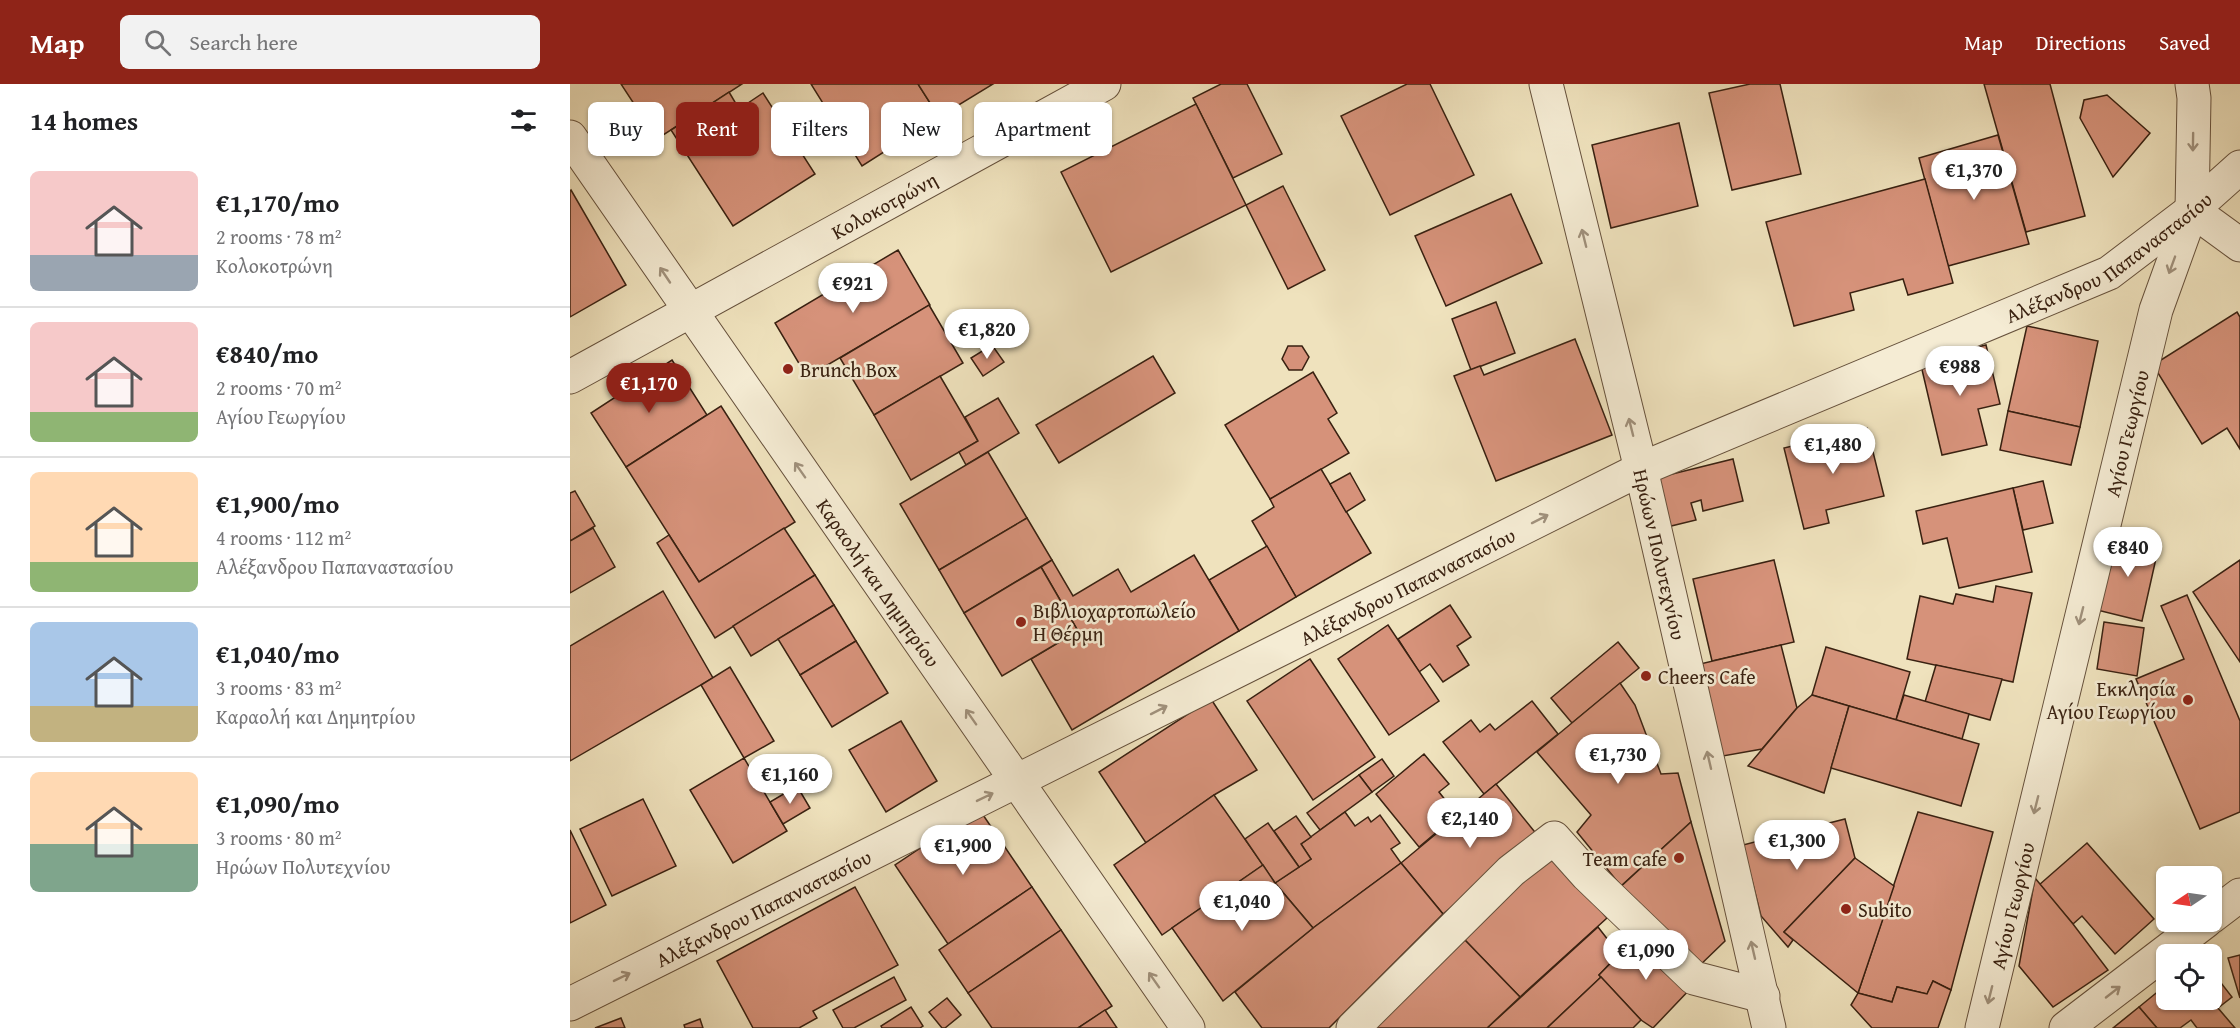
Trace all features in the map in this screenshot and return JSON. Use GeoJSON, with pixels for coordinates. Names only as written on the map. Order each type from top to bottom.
{"type":"FeatureCollection","features":[{"type":"Feature","properties":{"kind":"street","name":"Κολοκοτρώνη"},"geometry":{"type":"LineString","coordinates":[[570,376],[1104,84]]}},
{"type":"Feature","properties":{"kind":"street","name":"Ηρώων Πολυτεχνίου"},"geometry":{"type":"LineString","coordinates":[[1546,84],[1641,469],[1770,1028]]}},
{"type":"Feature","properties":{"kind":"street","name":"Αγίου Γεωργίου"},"geometry":{"type":"LineString","coordinates":[[1982,1028],[2156,310],[2192,210],[2194,98],[2192,84]]}},
{"type":"Feature","properties":{"kind":"street","name":"Καραολή και Δημητρίου"},"geometry":{"type":"LineString","coordinates":[[570,137],[1188,1028]]}},
{"type":"Feature","properties":{"kind":"street","name":"Αλέξανδρου Παπαναστασίου"},"geometry":{"type":"LineString","coordinates":[[570,1004],[1641,469],[2109,273],[2192,210],[2240,167]]}},
{"type":"Feature","properties":{"kind":"street"},"geometry":{"type":"LineString","coordinates":[[2192,210],[2240,244]]}},
{"type":"Feature","properties":{"kind":"street"},"geometry":{"type":"LineString","coordinates":[[1353,1028],[1511,871],[1554,838],[1587,875],[1694,978],[1763,996]]}},
{"type":"Feature","properties":{"kind":"street"},"geometry":{"type":"LineString","coordinates":[[2222,909],[2240,895]]}},
{"type":"Feature","properties":{"kind":"street"},"geometry":{"type":"LineString","coordinates":[[2066,1028],[2192,932]]}},
{"type":"Feature","properties":{"kind":"building"},"geometry":{"type":"Polygon","coordinates":[[[621,84],[742,84],[714,102],[676,102],[676,127],[664,134],[664,102],[633,102],[621,84]]]}},
{"type":"Feature","properties":{"kind":"building"},"geometry":{"type":"Polygon","coordinates":[[[811,84],[918,84],[929,102],[881,102],[881,154],[862,166],[856,156],[869,156],[869,102],[822,102],[811,84]]]}},
{"type":"Feature","properties":{"kind":"building"},"geometry":{"type":"Polygon","coordinates":[[[918,84],[993,84],[962,103],[929,102],[918,84]]]}},
{"type":"Feature","properties":{"kind":"building"},"geometry":{"type":"Polygon","coordinates":[[[1221,84],[1247,84],[1282,154],[1233,178],[1193,98],[1221,84]]]}},
{"type":"Feature","properties":{"kind":"building"},"geometry":{"type":"Polygon","coordinates":[[[1407,84],[1430,84],[1474,175],[1390,215],[1341,116],[1407,84]]]}},
{"type":"Feature","properties":{"kind":"building"},"geometry":{"type":"Polygon","coordinates":[[[1750,84],[1780,84],[1801,174],[1732,190],[1709,93],[1750,84]]]}},
{"type":"Feature","properties":{"kind":"building"},"geometry":{"type":"Polygon","coordinates":[[[1984,84],[2050,84],[2085,216],[2026,232],[1984,84]]]}},
{"type":"Feature","properties":{"kind":"building"},"geometry":{"type":"Polygon","coordinates":[[[729,92],[735,102],[714,102],[729,92]]]}},
{"type":"Feature","properties":{"kind":"building"},"geometry":{"type":"Polygon","coordinates":[[[763,93],[771,105],[771,156],[803,156],[815,174],[733,226],[688,156],[759,156],[759,102],[750,102],[763,93]]]}},
{"type":"Feature","properties":{"kind":"building"},"geometry":{"type":"Polygon","coordinates":[[[2107,95],[2150,133],[2113,177],[2080,118],[2084,100],[2107,95]]]}},
{"type":"Feature","properties":{"kind":"building"},"geometry":{"type":"Polygon","coordinates":[[[1196,104],[1246,205],[1111,272],[1061,172],[1093,156],[1112,156],[1112,146],[1196,104]]]}},
{"type":"Feature","properties":{"kind":"building"},"geometry":{"type":"Polygon","coordinates":[[[1679,123],[1698,206],[1611,228],[1592,145],[1679,123]]]}},
{"type":"Feature","properties":{"kind":"building"},"geometry":{"type":"Polygon","coordinates":[[[676,127],[676,138],[671,130],[676,127]]]}},
{"type":"Feature","properties":{"kind":"building"},"geometry":{"type":"Polygon","coordinates":[[[1998,135],[2029,244],[1948,266],[1919,158],[1998,135]]]}},
{"type":"Feature","properties":{"kind":"building"},"geometry":{"type":"Polygon","coordinates":[[[1925,179],[1953,283],[1908,295],[1903,279],[1850,293],[1854,310],[1794,326],[1766,222],[1925,179]]]}},
{"type":"Feature","properties":{"kind":"building"},"geometry":{"type":"Polygon","coordinates":[[[1283,186],[1325,270],[1288,289],[1246,205],[1283,186]]]}},
{"type":"Feature","properties":{"kind":"building"},"geometry":{"type":"Polygon","coordinates":[[[570,191],[626,285],[570,317],[570,191]]]}},
{"type":"Feature","properties":{"kind":"building"},"geometry":{"type":"Polygon","coordinates":[[[1511,194],[1542,263],[1446,306],[1415,236],[1511,194]]]}},
{"type":"Feature","properties":{"kind":"building"},"geometry":{"type":"Polygon","coordinates":[[[898,250],[930,305],[807,377],[775,323],[898,250]]]}},
{"type":"Feature","properties":{"kind":"building"},"geometry":{"type":"Polygon","coordinates":[[[1496,302],[1515,353],[1471,370],[1452,319],[1496,302]]]}},
{"type":"Feature","properties":{"kind":"building"},"geometry":{"type":"Polygon","coordinates":[[[929,305],[963,363],[874,415],[840,358],[929,305]]]}},
{"type":"Feature","properties":{"kind":"building"},"geometry":{"type":"Polygon","coordinates":[[[2237,312],[2240,317],[2240,449],[2227,428],[2202,444],[2153,365],[2237,312]]]}},
{"type":"Feature","properties":{"kind":"building"},"geometry":{"type":"Polygon","coordinates":[[[2027,326],[2098,341],[2080,427],[2008,411],[2027,326]]]}},
{"type":"Feature","properties":{"kind":"building"},"geometry":{"type":"Polygon","coordinates":[[[1575,339],[1612,435],[1496,481],[1454,376],[1480,366],[1484,375],[1575,339]]]}},
{"type":"Feature","properties":{"kind":"building"},"geometry":{"type":"Polygon","coordinates":[[[992,345],[1004,362],[983,376],[971,358],[992,345]]]}},
{"type":"Feature","properties":{"kind":"building"},"geometry":{"type":"Polygon","coordinates":[[[1986,345],[2000,404],[1978,409],[1987,445],[1942,455],[1920,361],[1986,345]]]}},
{"type":"Feature","properties":{"kind":"building"},"geometry":{"type":"Polygon","coordinates":[[[1288,346],[1302,346],[1309,357],[1302,370],[1289,370],[1282,359],[1288,346]]]}},
{"type":"Feature","properties":{"kind":"building"},"geometry":{"type":"Polygon","coordinates":[[[1153,356],[1175,393],[1059,463],[1036,425],[1153,356]]]}},
{"type":"Feature","properties":{"kind":"building"},"geometry":{"type":"Polygon","coordinates":[[[672,360],[707,415],[626,467],[591,413],[672,360]]]}},
{"type":"Feature","properties":{"kind":"building"},"geometry":{"type":"Polygon","coordinates":[[[1313,372],[1337,413],[1328,419],[1349,453],[1270,499],[1225,425],[1313,372]]]}},
{"type":"Feature","properties":{"kind":"building"},"geometry":{"type":"Polygon","coordinates":[[[940,376],[978,441],[911,480],[874,415],[940,376]]]}},
{"type":"Feature","properties":{"kind":"building"},"geometry":{"type":"Polygon","coordinates":[[[998,398],[1019,433],[966,465],[959,452],[978,441],[965,417],[998,398]]]}},
{"type":"Feature","properties":{"kind":"building"},"geometry":{"type":"Polygon","coordinates":[[[721,406],[795,522],[699,582],[626,467],[721,406]]]}},
{"type":"Feature","properties":{"kind":"building"},"geometry":{"type":"Polygon","coordinates":[[[2008,411],[2080,427],[2071,465],[2000,450],[2008,411]]]}},
{"type":"Feature","properties":{"kind":"building"},"geometry":{"type":"Polygon","coordinates":[[[1867,428],[1884,496],[1826,510],[1829,523],[1804,529],[1784,448],[1867,428]]]}},
{"type":"Feature","properties":{"kind":"building"},"geometry":{"type":"Polygon","coordinates":[[[988,452],[1027,518],[939,570],[900,504],[988,452]]]}},
{"type":"Feature","properties":{"kind":"building"},"geometry":{"type":"Polygon","coordinates":[[[1733,459],[1743,501],[1703,511],[1701,500],[1691,503],[1696,520],[1667,527],[1656,478],[1733,459]]]}},
{"type":"Feature","properties":{"kind":"building"},"geometry":{"type":"Polygon","coordinates":[[[1321,469],[1371,553],[1296,597],[1252,521],[1274,507],[1270,499],[1321,469]]]}},
{"type":"Feature","properties":{"kind":"building"},"geometry":{"type":"Polygon","coordinates":[[[1350,473],[1365,500],[1346,512],[1330,484],[1350,473]]]}},
{"type":"Feature","properties":{"kind":"building"},"geometry":{"type":"Polygon","coordinates":[[[2043,481],[2053,523],[2023,530],[2013,488],[2043,481]]]}},
{"type":"Feature","properties":{"kind":"building"},"geometry":{"type":"Polygon","coordinates":[[[2013,488],[2032,572],[1959,588],[1947,538],[1923,544],[1916,511],[2013,488]]]}},
{"type":"Feature","properties":{"kind":"building"},"geometry":{"type":"Polygon","coordinates":[[[575,491],[595,526],[570,541],[570,493],[575,491]]]}},
{"type":"Feature","properties":{"kind":"building"},"geometry":{"type":"Polygon","coordinates":[[[1027,518],[1052,560],[964,613],[939,570],[1027,518]]]}},
{"type":"Feature","properties":{"kind":"building"},"geometry":{"type":"Polygon","coordinates":[[[593,528],[615,567],[570,593],[570,541],[593,528]]]}},
{"type":"Feature","properties":{"kind":"building"},"geometry":{"type":"Polygon","coordinates":[[[784,528],[815,575],[715,638],[657,543],[669,535],[699,582],[784,528]]]}},
{"type":"Feature","properties":{"kind":"building"},"geometry":{"type":"Polygon","coordinates":[[[2114,535],[2159,545],[2142,621],[2097,610],[2114,535]]]}},
{"type":"Feature","properties":{"kind":"building"},"geometry":{"type":"Polygon","coordinates":[[[1267,546],[1296,597],[1239,631],[1209,580],[1267,546]]]}},
{"type":"Feature","properties":{"kind":"building"},"geometry":{"type":"Polygon","coordinates":[[[1194,555],[1239,631],[1072,730],[1031,659],[1078,631],[1041,567],[1052,560],[1073,596],[1118,569],[1131,592],[1194,555]]]}},
{"type":"Feature","properties":{"kind":"building"},"geometry":{"type":"Polygon","coordinates":[[[1774,560],[1794,642],[1712,661],[1693,579],[1774,560]]]}},
{"type":"Feature","properties":{"kind":"building"},"geometry":{"type":"Polygon","coordinates":[[[2240,560],[2240,662],[2193,592],[2240,560]]]}},
{"type":"Feature","properties":{"kind":"building","name":"Βιβλιοχαρτοπωλείο Η Θέρμη"},"geometry":{"type":"Polygon","coordinates":[[[1041,567],[1078,631],[1002,676],[964,613],[1041,567]]]}},
{"type":"Feature","properties":{"kind":"building"},"geometry":{"type":"Polygon","coordinates":[[[815,575],[834,605],[751,656],[733,626],[815,575]]]}},
{"type":"Feature","properties":{"kind":"building"},"geometry":{"type":"Polygon","coordinates":[[[1996,586],[2032,593],[2013,682],[1907,659],[1920,596],[1953,604],[1956,594],[1993,602],[1996,586]]]}},
{"type":"Feature","properties":{"kind":"building"},"geometry":{"type":"Polygon","coordinates":[[[663,591],[713,678],[570,761],[570,646],[663,591]]]}},
{"type":"Feature","properties":{"kind":"building","name":"Εκκλησία Αγίου Γεωργίου"},"geometry":{"type":"Polygon","coordinates":[[[2187,595],[2240,721],[2240,812],[2200,829],[2136,679],[2184,659],[2161,606],[2187,595]]]}},
{"type":"Feature","properties":{"kind":"building"},"geometry":{"type":"Polygon","coordinates":[[[834,605],[856,641],[800,675],[778,639],[834,605]]]}},
{"type":"Feature","properties":{"kind":"building"},"geometry":{"type":"Polygon","coordinates":[[[1450,605],[1471,637],[1457,646],[1469,665],[1443,682],[1430,664],[1419,672],[1398,639],[1450,605]]]}},
{"type":"Feature","properties":{"kind":"building"},"geometry":{"type":"Polygon","coordinates":[[[2104,622],[2144,628],[2137,676],[2097,669],[2104,622]]]}},
{"type":"Feature","properties":{"kind":"building"},"geometry":{"type":"Polygon","coordinates":[[[1388,625],[1439,701],[1389,735],[1338,659],[1388,625]]]}},
{"type":"Feature","properties":{"kind":"building"},"geometry":{"type":"Polygon","coordinates":[[[856,641],[888,693],[832,727],[800,675],[856,641]]]}},
{"type":"Feature","properties":{"kind":"building"},"geometry":{"type":"Polygon","coordinates":[[[1618,642],[1639,668],[1572,723],[1551,698],[1618,642]]]}},
{"type":"Feature","properties":{"kind":"building"},"geometry":{"type":"Polygon","coordinates":[[[1781,645],[1797,708],[1762,749],[1723,756],[1700,664],[1781,645]]]}},
{"type":"Feature","properties":{"kind":"building"},"geometry":{"type":"Polygon","coordinates":[[[1826,647],[1910,672],[1896,720],[1812,695],[1826,647]]]}},
{"type":"Feature","properties":{"kind":"building"},"geometry":{"type":"Polygon","coordinates":[[[1310,659],[1375,757],[1313,800],[1247,701],[1310,659]]]}},
{"type":"Feature","properties":{"kind":"building"},"geometry":{"type":"Polygon","coordinates":[[[1936,665],[2002,679],[1990,720],[1925,702],[1936,665]]]}},
{"type":"Feature","properties":{"kind":"building"},"geometry":{"type":"Polygon","coordinates":[[[730,667],[774,741],[744,758],[701,685],[730,667]]]}},
{"type":"Feature","properties":{"kind":"building"},"geometry":{"type":"Polygon","coordinates":[[[1620,683],[1635,705],[1661,774],[1678,773],[1691,822],[1621,886],[1577,832],[1591,815],[1537,752],[1620,683]]]}},
{"type":"Feature","properties":{"kind":"building"},"geometry":{"type":"Polygon","coordinates":[[[1812,695],[1849,706],[1824,793],[1748,766],[1797,708],[1812,695]]]}},
{"type":"Feature","properties":{"kind":"building"},"geometry":{"type":"Polygon","coordinates":[[[1904,695],[1969,714],[1962,739],[1896,720],[1904,695]]]}},
{"type":"Feature","properties":{"kind":"building"},"geometry":{"type":"Polygon","coordinates":[[[1211,699],[1257,770],[1214,795],[1146,843],[1099,772],[1211,699]]]}},
{"type":"Feature","properties":{"kind":"building"},"geometry":{"type":"Polygon","coordinates":[[[1532,701],[1558,734],[1484,794],[1443,742],[1471,720],[1480,732],[1490,724],[1495,730],[1532,701]]]}},
{"type":"Feature","properties":{"kind":"building"},"geometry":{"type":"Polygon","coordinates":[[[1849,706],[1979,744],[1961,806],[1831,768],[1849,706]]]}},
{"type":"Feature","properties":{"kind":"building"},"geometry":{"type":"Polygon","coordinates":[[[901,721],[937,781],[886,812],[849,750],[901,721]]]}},
{"type":"Feature","properties":{"kind":"building"},"geometry":{"type":"Polygon","coordinates":[[[1424,754],[1449,784],[1439,792],[1457,815],[1419,847],[1376,794],[1424,754]]]}},
{"type":"Feature","properties":{"kind":"building"},"geometry":{"type":"Polygon","coordinates":[[[744,758],[787,831],[733,863],[690,790],[744,758]]]}},
{"type":"Feature","properties":{"kind":"building"},"geometry":{"type":"Polygon","coordinates":[[[1382,759],[1394,776],[1372,792],[1359,775],[1382,759]]]}},
{"type":"Feature","properties":{"kind":"building"},"geometry":{"type":"Polygon","coordinates":[[[1359,775],[1372,792],[1320,830],[1307,813],[1359,775]]]}},
{"type":"Feature","properties":{"kind":"building"},"geometry":{"type":"Polygon","coordinates":[[[1496,784],[1538,836],[1443,914],[1401,863],[1496,784]]]}},
{"type":"Feature","properties":{"kind":"building"},"geometry":{"type":"Polygon","coordinates":[[[797,786],[810,808],[783,824],[770,802],[797,786]]]}},
{"type":"Feature","properties":{"kind":"building"},"geometry":{"type":"Polygon","coordinates":[[[1214,795],[1263,865],[1162,935],[1114,865],[1214,795]]]}},
{"type":"Feature","properties":{"kind":"building"},"geometry":{"type":"Polygon","coordinates":[[[643,799],[676,866],[612,896],[580,829],[643,799]]]}},
{"type":"Feature","properties":{"kind":"building"},"geometry":{"type":"Polygon","coordinates":[[[979,809],[1032,887],[948,944],[895,865],[979,809]]]}},
{"type":"Feature","properties":{"kind":"building"},"geometry":{"type":"Polygon","coordinates":[[[1345,812],[1355,826],[1368,817],[1371,822],[1380,815],[1400,843],[1391,849],[1401,863],[1313,928],[1275,883],[1311,859],[1301,844],[1345,812]]]}},
{"type":"Feature","properties":{"kind":"building"},"geometry":{"type":"Polygon","coordinates":[[[1918,812],[1993,832],[1951,990],[1933,981],[1927,994],[1897,987],[1892,1002],[1858,993],[1918,812]]]}},
{"type":"Feature","properties":{"kind":"building"},"geometry":{"type":"Polygon","coordinates":[[[1296,816],[1311,837],[1301,844],[1311,859],[1299,867],[1274,831],[1296,816]]]}},
{"type":"Feature","properties":{"kind":"building"},"geometry":{"type":"Polygon","coordinates":[[[1845,819],[1855,858],[1784,932],[1793,940],[1788,947],[1761,916],[1743,845],[1845,819]]]}},
{"type":"Feature","properties":{"kind":"building"},"geometry":{"type":"Polygon","coordinates":[[[1691,822],[1725,941],[1695,970],[1616,891],[1691,822]]]}},
{"type":"Feature","properties":{"kind":"building"},"geometry":{"type":"Polygon","coordinates":[[[1268,823],[1299,867],[1275,883],[1245,839],[1268,823]]]}},
{"type":"Feature","properties":{"kind":"building"},"geometry":{"type":"Polygon","coordinates":[[[570,830],[606,905],[570,923],[570,830]]]}},
{"type":"Feature","properties":{"kind":"building"},"geometry":{"type":"Polygon","coordinates":[[[2087,843],[2154,919],[2115,954],[2082,916],[2073,924],[2039,885],[2087,843]]]}},
{"type":"Feature","properties":{"kind":"building"},"geometry":{"type":"Polygon","coordinates":[[[1548,850],[1607,918],[1520,997],[1463,938],[1548,850]]]}},
{"type":"Feature","properties":{"kind":"building","name":"Subito"},"geometry":{"type":"Polygon","coordinates":[[[1855,858],[1894,886],[1858,993],[1784,932],[1855,858]]]}},
{"type":"Feature","properties":{"kind":"building"},"geometry":{"type":"Polygon","coordinates":[[[1401,863],[1443,914],[1329,1028],[1262,1028],[1235,992],[1313,928],[1401,863]]]}},
{"type":"Feature","properties":{"kind":"building"},"geometry":{"type":"Polygon","coordinates":[[[1263,865],[1313,928],[1223,1001],[1172,928],[1263,865]]]}},
{"type":"Feature","properties":{"kind":"building"},"geometry":{"type":"Polygon","coordinates":[[[2035,878],[2108,970],[2053,1007],[2019,966],[2035,878]]]}},
{"type":"Feature","properties":{"kind":"building"},"geometry":{"type":"Polygon","coordinates":[[[855,887],[898,965],[813,1011],[817,1018],[799,1028],[753,1028],[717,961],[855,887]]]}},
{"type":"Feature","properties":{"kind":"building"},"geometry":{"type":"Polygon","coordinates":[[[1032,887],[1061,930],[968,993],[939,950],[1032,887]]]}},
{"type":"Feature","properties":{"kind":"building"},"geometry":{"type":"Polygon","coordinates":[[[1598,927],[1619,954],[1599,975],[1601,977],[1547,1028],[1487,1028],[1598,927]]]}},
{"type":"Feature","properties":{"kind":"building"},"geometry":{"type":"Polygon","coordinates":[[[1061,930],[1112,1006],[1078,1028],[992,1028],[968,993],[1061,930]]]}},
{"type":"Feature","properties":{"kind":"building"},"geometry":{"type":"Polygon","coordinates":[[[1640,933],[1693,986],[1653,1028],[1641,1020],[1599,975],[1640,933]]]}},
{"type":"Feature","properties":{"kind":"building"},"geometry":{"type":"Polygon","coordinates":[[[1463,938],[1520,997],[1487,1028],[1376,1028],[1463,938]]]}},
{"type":"Feature","properties":{"kind":"building"},"geometry":{"type":"Polygon","coordinates":[[[2240,955],[2240,998],[2228,958],[2240,955]]]}},
{"type":"Feature","properties":{"kind":"building"},"geometry":{"type":"Polygon","coordinates":[[[894,977],[906,1000],[854,1028],[843,1028],[833,1010],[894,977]]]}},
{"type":"Feature","properties":{"kind":"building"},"geometry":{"type":"Polygon","coordinates":[[[1601,977],[1641,1020],[1633,1028],[1547,1028],[1601,977]]]}},
{"type":"Feature","properties":{"kind":"building"},"geometry":{"type":"Polygon","coordinates":[[[1933,981],[1951,990],[1938,1028],[1872,1028],[1851,1005],[1858,993],[1892,1002],[1897,987],[1927,994],[1933,981]]]}},
{"type":"Feature","properties":{"kind":"building"},"geometry":{"type":"Polygon","coordinates":[[[2222,984],[2232,997],[2222,1005],[2222,984]]]}},
{"type":"Feature","properties":{"kind":"building"},"geometry":{"type":"Polygon","coordinates":[[[2156,993],[2156,1010],[2220,1010],[2235,1028],[2197,1028],[2191,1020],[2180,1028],[2157,1028],[2139,1007],[2156,993]]]}},
{"type":"Feature","properties":{"kind":"building"},"geometry":{"type":"Polygon","coordinates":[[[947,998],[961,1015],[942,1028],[929,1012],[947,998]]]}},
{"type":"Feature","properties":{"kind":"building"},"geometry":{"type":"Polygon","coordinates":[[[911,1007],[923,1026],[920,1028],[882,1028],[881,1026],[911,1007]]]}},
{"type":"Feature","properties":{"kind":"building"},"geometry":{"type":"Polygon","coordinates":[[[2139,1007],[2157,1028],[2113,1028],[2139,1007]]]}},
{"type":"Feature","properties":{"kind":"building"},"geometry":{"type":"Polygon","coordinates":[[[1105,1010],[1117,1028],[1078,1028],[1105,1010]]]}},
{"type":"Feature","properties":{"kind":"building"},"geometry":{"type":"Polygon","coordinates":[[[621,1018],[625,1028],[595,1028],[621,1018]]]}},
{"type":"Feature","properties":{"kind":"building"},"geometry":{"type":"Polygon","coordinates":[[[700,1019],[703,1028],[685,1028],[684,1025],[700,1019]]]}},
{"type":"Feature","properties":{"kind":"place","name":"Brunch Box"},"geometry":{"type":"Point","coordinates":[788,369]}},
{"type":"Feature","properties":{"kind":"place","name":"Βιβλιοχαρτοπωλείο Η Θέρμη"},"geometry":{"type":"Point","coordinates":[1021,622]}},
{"type":"Feature","properties":{"kind":"place","name":"Cheers Cafe"},"geometry":{"type":"Point","coordinates":[1646,676]}},
{"type":"Feature","properties":{"kind":"place","name":"Εκκλησία Αγίου Γεωργίου"},"geometry":{"type":"Point","coordinates":[2188,700]}},
{"type":"Feature","properties":{"kind":"place","name":"Team cafe"},"geometry":{"type":"Point","coordinates":[1679,858]}},
{"type":"Feature","properties":{"kind":"place","name":"Subito"},"geometry":{"type":"Point","coordinates":[1846,909]}}]}
